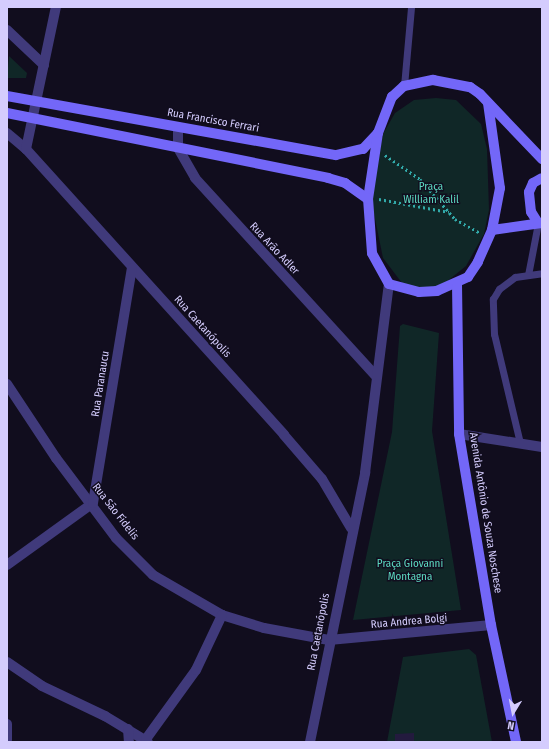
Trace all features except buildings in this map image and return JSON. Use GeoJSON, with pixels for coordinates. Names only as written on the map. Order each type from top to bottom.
{"type":"FeatureCollection","features":[{"type":"Feature","properties":{"kind":"main road"},"geometry":{"type":"LineString","coordinates":[[488,103],[500,188],[491,233],[478,262],[457,284],[437,292],[419,292],[389,284],[372,253],[368,200],[378,133],[392,97],[404,86],[417,81],[449,81],[470,87],[488,103],[542,159]]}},
{"type":"Feature","properties":{"kind":"main road"},"geometry":{"type":"LineString","coordinates":[[7,96],[36,101]]}},
{"type":"Feature","properties":{"kind":"main road","name":"Rua Francisco Ferrari"},"geometry":{"type":"LineString","coordinates":[[36,101],[336,155],[362,149],[378,133]]}},
{"type":"Feature","properties":{"kind":"main road"},"geometry":{"type":"LineString","coordinates":[[7,113],[328,178],[345,183],[368,200]]}},
{"type":"Feature","properties":{"kind":"main road"},"geometry":{"type":"LineString","coordinates":[[491,233],[540,223],[531,212],[529,192],[533,183],[542,178]]}},
{"type":"Feature","properties":{"kind":"main road","name":"Avenida Antônio de Souza Noschese"},"geometry":{"type":"LineString","coordinates":[[457,284],[459,434],[491,625],[516,742]]}},
{"type":"Feature","properties":{"kind":"street"},"geometry":{"type":"LineString","coordinates":[[26,149],[56,7]]}},
{"type":"Feature","properties":{"kind":"street"},"geometry":{"type":"LineString","coordinates":[[7,30],[44,65]]}},
{"type":"Feature","properties":{"kind":"street","name":"Rua Arão Adler"},"geometry":{"type":"LineString","coordinates":[[178,127],[178,148],[195,178],[221,210],[376,376]]}},
{"type":"Feature","properties":{"kind":"street","name":"Rua Caetanópolis"},"geometry":{"type":"LineString","coordinates":[[7,133],[26,149],[322,479],[352,528]]}},
{"type":"Feature","properties":{"kind":"street","name":"Rua Paranaucu"},"geometry":{"type":"LineString","coordinates":[[93,503],[132,268]]}},
{"type":"Feature","properties":{"kind":"street","name":"Rua Caetanópolis"},"geometry":{"type":"LineString","coordinates":[[310,742],[329,640],[373,425],[376,376],[389,284]]}},
{"type":"Feature","properties":{"kind":"street","name":"Rua São Fidelis"},"geometry":{"type":"LineString","coordinates":[[7,384],[56,458],[93,503],[116,538],[153,575],[222,614],[264,628],[329,640]]}},
{"type":"Feature","properties":{"kind":"street"},"geometry":{"type":"LineString","coordinates":[[459,434],[542,447]]}},
{"type":"Feature","properties":{"kind":"street"},"geometry":{"type":"LineString","coordinates":[[7,565],[93,503]]}},
{"type":"Feature","properties":{"kind":"street"},"geometry":{"type":"LineString","coordinates":[[7,662],[42,686],[128,729],[147,741],[196,670],[222,614]]}},
{"type":"Feature","properties":{"kind":"street","name":"Rua Andrea Bolgi"},"geometry":{"type":"LineString","coordinates":[[329,640],[491,625]]}},
{"type":"Feature","properties":{"kind":"street"},"geometry":{"type":"LineString","coordinates":[[7,724],[7,740]]}},
{"type":"Feature","properties":{"kind":"street"},"geometry":{"type":"LineString","coordinates":[[128,729],[129,742]]}},
{"type":"Feature","properties":{"kind":"lane"},"geometry":{"type":"LineString","coordinates":[[404,86],[411,7]]}},
{"type":"Feature","properties":{"kind":"lane"},"geometry":{"type":"LineString","coordinates":[[528,275],[540,223]]}},
{"type":"Feature","properties":{"kind":"lane"},"geometry":{"type":"LineString","coordinates":[[520,443],[492,312],[493,298],[499,289],[515,277],[542,273]]}},
{"type":"Feature","properties":{"kind":"path"},"geometry":{"type":"LineString","coordinates":[[378,133],[379,150],[420,179],[449,212],[469,229],[491,233]]}},
{"type":"Feature","properties":{"kind":"path"},"geometry":{"type":"LineString","coordinates":[[368,200],[449,212]]}},
{"type":"Feature","properties":{"kind":"green space"},"geometry":{"type":"Polygon","coordinates":[[[9,56],[27,73],[26,78],[7,78],[9,56]]]}},
{"type":"Feature","properties":{"kind":"green space","name":"Praça William Kalil"},"geometry":{"type":"Polygon","coordinates":[[[436,98],[456,100],[481,124],[487,149],[489,210],[484,234],[466,266],[440,287],[415,288],[402,283],[383,258],[371,199],[383,134],[395,113],[414,100],[436,98]]]}},
{"type":"Feature","properties":{"kind":"green space","name":"Praça Giovanni Montagna"},"geometry":{"type":"Polygon","coordinates":[[[403,324],[439,333],[432,431],[461,610],[353,620],[392,432],[400,326],[403,324]]]}},
{"type":"Feature","properties":{"kind":"green space"},"geometry":{"type":"Polygon","coordinates":[[[469,649],[476,655],[492,742],[387,742],[403,657],[469,649]]]}}]}
